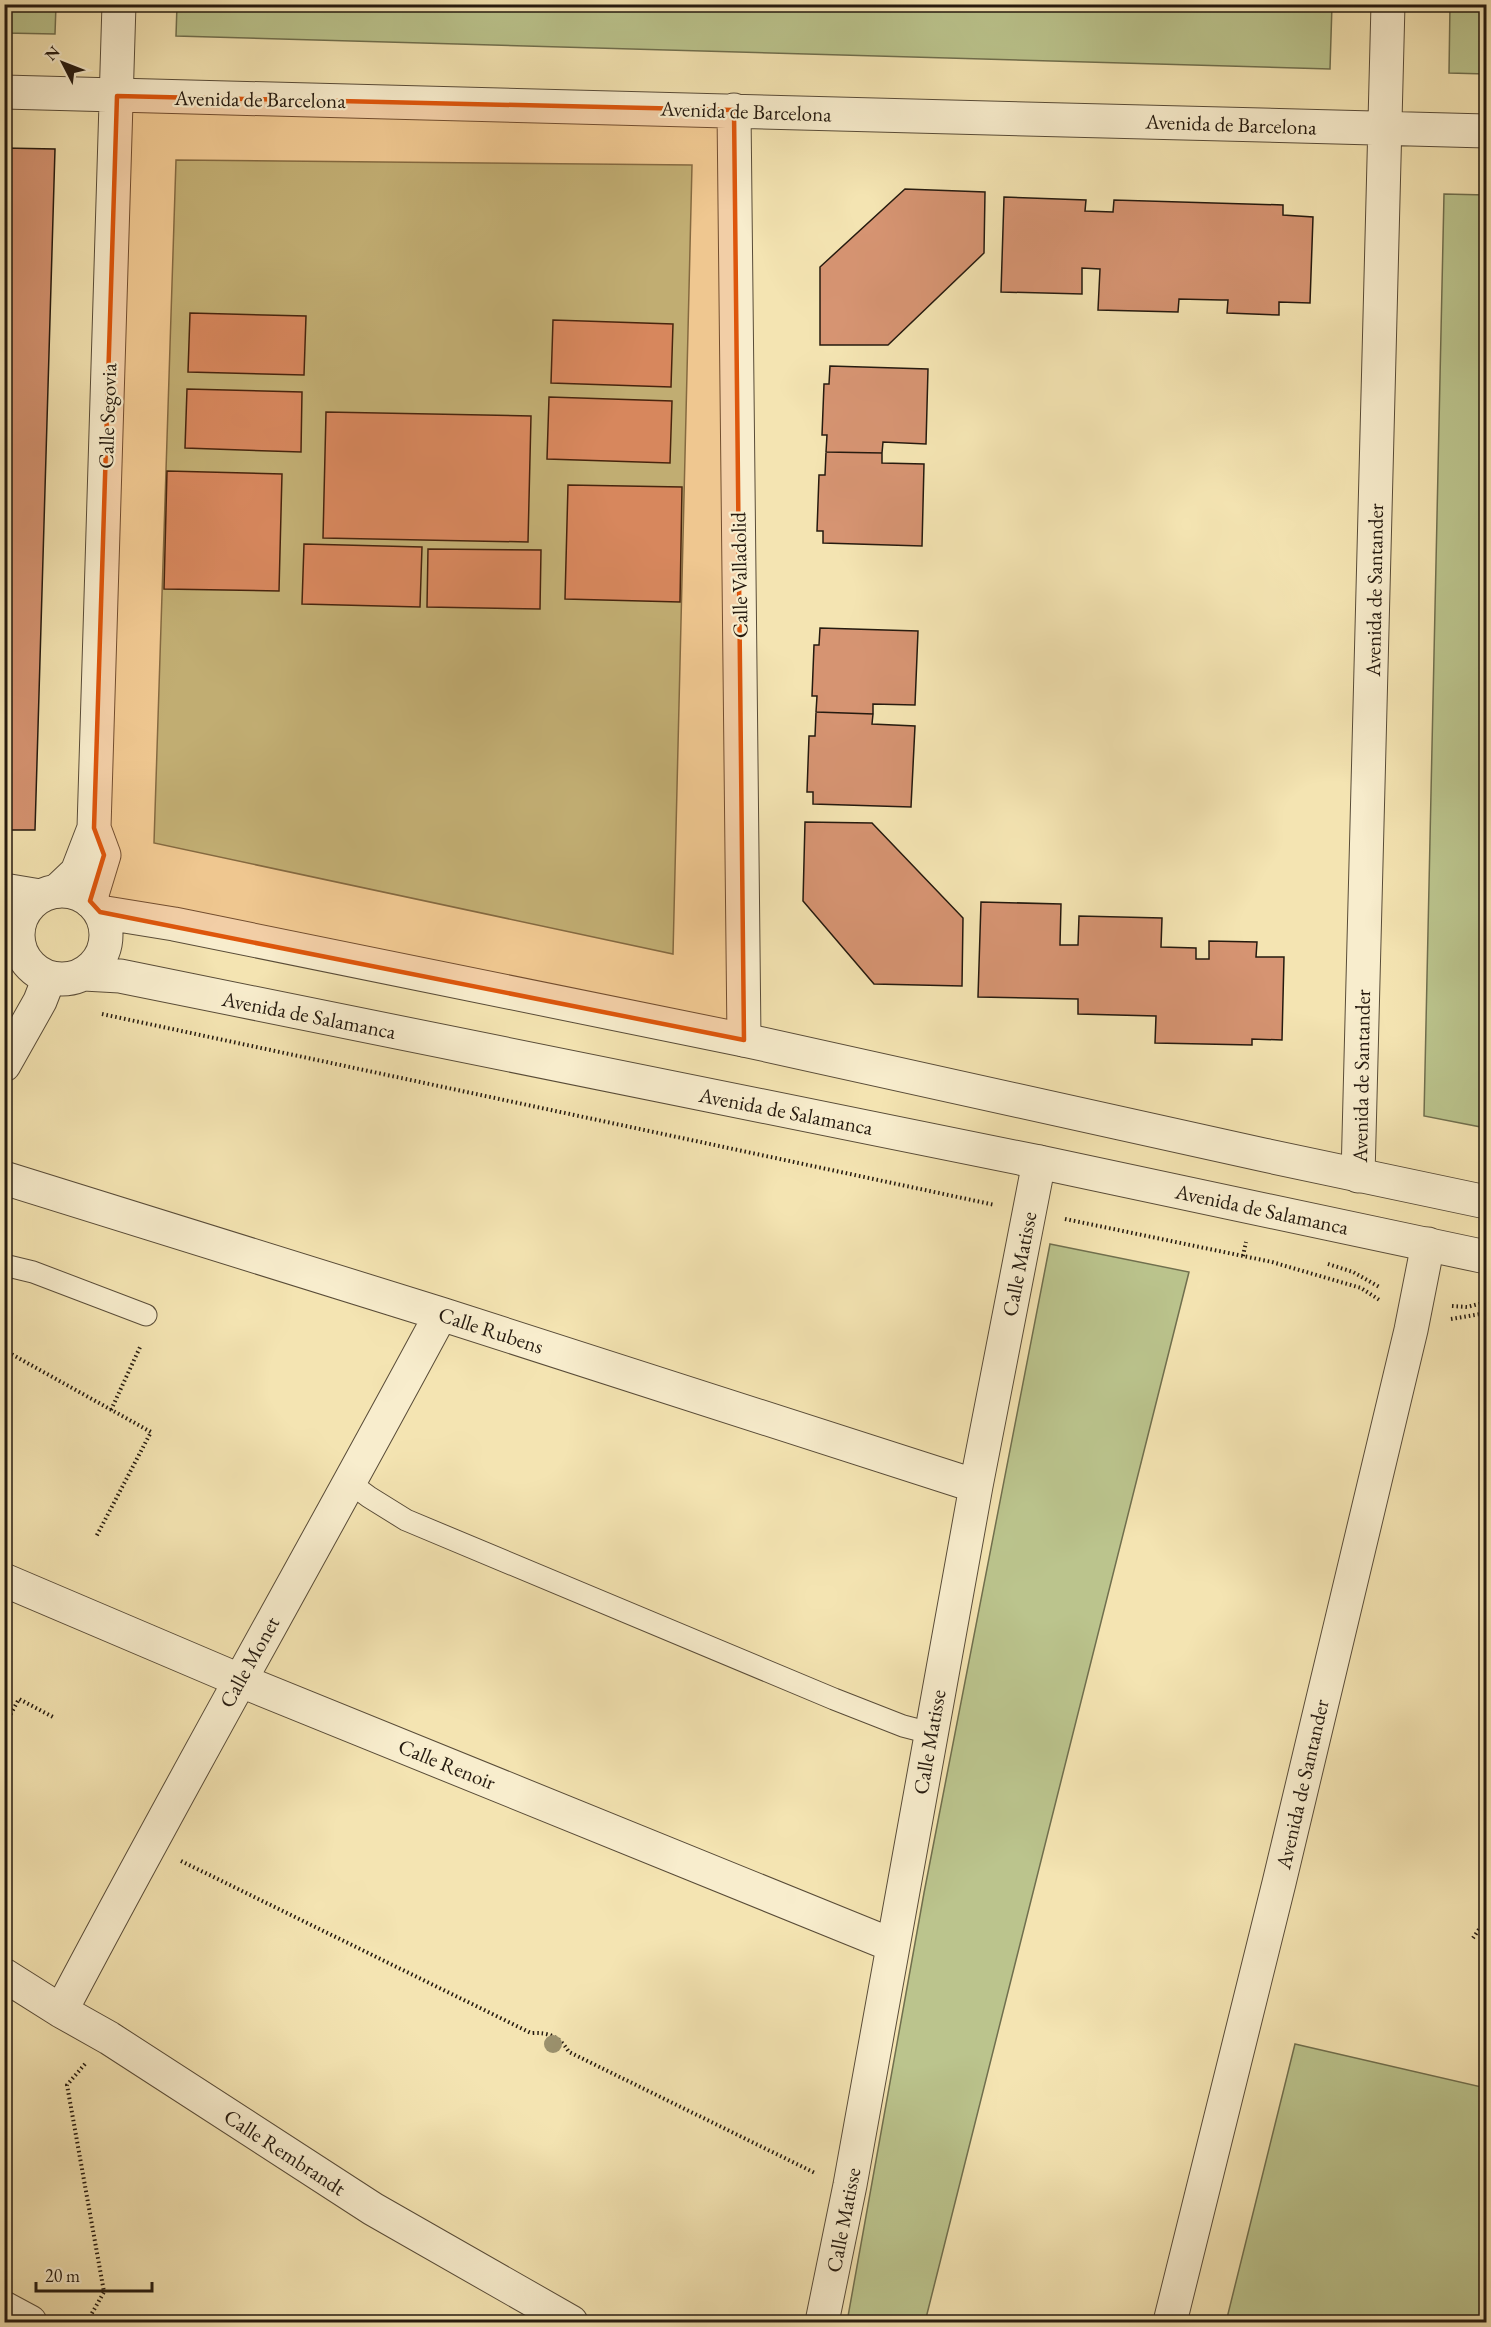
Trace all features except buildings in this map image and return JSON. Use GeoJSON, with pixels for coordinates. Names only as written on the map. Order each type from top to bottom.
{"type":"FeatureCollection","features":[{"type":"Feature","properties":{"kind":"street","name":"Calle Segovia"},"geometry":{"type":"LineString","coordinates":[[94,828],[119,4]]}},
{"type":"Feature","properties":{"kind":"street","name":"Avenida de Santander"},"geometry":{"type":"LineString","coordinates":[[1358,1176],[1389,4]]}},
{"type":"Feature","properties":{"kind":"street","name":"Avenida de Barcelona"},"geometry":{"type":"LineString","coordinates":[[4,92],[1486,131]]}},
{"type":"Feature","properties":{"kind":"street","name":"Calle Valladolid"},"geometry":{"type":"LineString","coordinates":[[734,110],[744,1040]]}},
{"type":"Feature","properties":{"kind":"street"},"geometry":{"type":"LineString","coordinates":[[94,828],[105,855],[95,906],[106,928],[105,947],[97,962],[84,974],[66,980],[49,978],[13,954],[18,940],[19,923],[27,908],[77,872],[94,828]]}},
{"type":"Feature","properties":{"kind":"street"},"geometry":{"type":"LineString","coordinates":[[4,890],[80,895],[95,906],[174,924],[744,1040],[1358,1176],[1486,1202]]}},
{"type":"Feature","properties":{"kind":"street","name":"Avenida de Salamanca"},"geometry":{"type":"LineString","coordinates":[[84,974],[120,976],[1039,1162],[1486,1257]]}},
{"type":"Feature","properties":{"kind":"street"},"geometry":{"type":"LineString","coordinates":[[4,1065],[40,1001],[49,978]]}},
{"type":"Feature","properties":{"kind":"street","name":"Calle Matisse"},"geometry":{"type":"LineString","coordinates":[[822,2322],[850,2185],[976,1486],[1039,1162]]}},
{"type":"Feature","properties":{"kind":"street","name":"Calle Rubens"},"geometry":{"type":"LineString","coordinates":[[4,1178],[441,1314],[976,1486]]}},
{"type":"Feature","properties":{"kind":"street","name":"Avenida de Santander"},"geometry":{"type":"LineString","coordinates":[[1170,2322],[1415,1314],[1428,1244]]}},
{"type":"Feature","properties":{"kind":"street","name":"Calle Monet"},"geometry":{"type":"LineString","coordinates":[[61,2011],[148,1846],[350,1483],[441,1314]]}},
{"type":"Feature","properties":{"kind":"street","name":"Calle Renoir"},"geometry":{"type":"LineString","coordinates":[[4,1580],[239,1680],[892,1945]]}},
{"type":"Feature","properties":{"kind":"street","name":"Calle Rembrandt"},"geometry":{"type":"LineString","coordinates":[[4,1975],[109,2038],[373,2209],[571,2322]]}},
{"type":"Feature","properties":{"kind":"street"},"geometry":{"type":"LineString","coordinates":[[4,2308],[30,2322]]}},
{"type":"Feature","properties":{"kind":"lane"},"geometry":{"type":"LineString","coordinates":[[4,1264],[33,1272],[146,1315]]}},
{"type":"Feature","properties":{"kind":"lane"},"geometry":{"type":"LineString","coordinates":[[350,1483],[406,1520],[834,1699],[903,1726],[930,1732]]}},
{"type":"Feature","properties":{"kind":"path"},"geometry":{"type":"LineString","coordinates":[[98,1013],[1272,1262],[1361,1288],[1393,1308],[1440,1320],[1486,1313]]}},
{"type":"Feature","properties":{"kind":"path"},"geometry":{"type":"LineString","coordinates":[[111,1410],[143,1341],[146,1315]]}},
{"type":"Feature","properties":{"kind":"path"},"geometry":{"type":"LineString","coordinates":[[4,1350],[151,1432],[96,1537]]}},
{"type":"Feature","properties":{"kind":"path"},"geometry":{"type":"LineString","coordinates":[[4,1726],[19,1699],[53,1717]]}},
{"type":"Feature","properties":{"kind":"path"},"geometry":{"type":"LineString","coordinates":[[148,1846],[531,2033],[542,2032],[554,2036],[569,2052],[821,2176],[850,2185]]}},
{"type":"Feature","properties":{"kind":"path"},"geometry":{"type":"LineString","coordinates":[[1473,1938],[1486,1919]]}},
{"type":"Feature","properties":{"kind":"path"},"geometry":{"type":"LineString","coordinates":[[87,2322],[104,2292],[67,2085],[109,2038]]}},
{"type":"Feature","properties":{"kind":"highlighted area"},"geometry":{"type":"Polygon","coordinates":[[[117,96],[734,110],[744,1040],[100,912],[90,901],[104,855],[94,828],[117,96]]]}},
{"type":"Feature","properties":{"kind":"green space"},"geometry":{"type":"Polygon","coordinates":[[[5,4],[56,5],[55,34],[5,33],[5,4]]]}},
{"type":"Feature","properties":{"kind":"green space"},"geometry":{"type":"Polygon","coordinates":[[[177,5],[1332,5],[1330,69],[176,36],[177,5]]]}},
{"type":"Feature","properties":{"kind":"green space"},"geometry":{"type":"Polygon","coordinates":[[[1450,5],[1486,5],[1486,74],[1449,73],[1450,5]]]}},
{"type":"Feature","properties":{"kind":"green space"},"geometry":{"type":"Polygon","coordinates":[[[176,160],[692,165],[673,954],[154,843],[176,160]]]}},
{"type":"Feature","properties":{"kind":"green space"},"geometry":{"type":"Polygon","coordinates":[[[1444,194],[1486,195],[1486,1128],[1424,1116],[1444,194]]]}},
{"type":"Feature","properties":{"kind":"green space"},"geometry":{"type":"Polygon","coordinates":[[[1050,1244],[1189,1272],[925,2322],[847,2322],[924,1893],[1050,1244]]]}},
{"type":"Feature","properties":{"kind":"green space"},"geometry":{"type":"Polygon","coordinates":[[[1295,2044],[1486,2088],[1486,2322],[1226,2322],[1295,2044]]]}}]}
